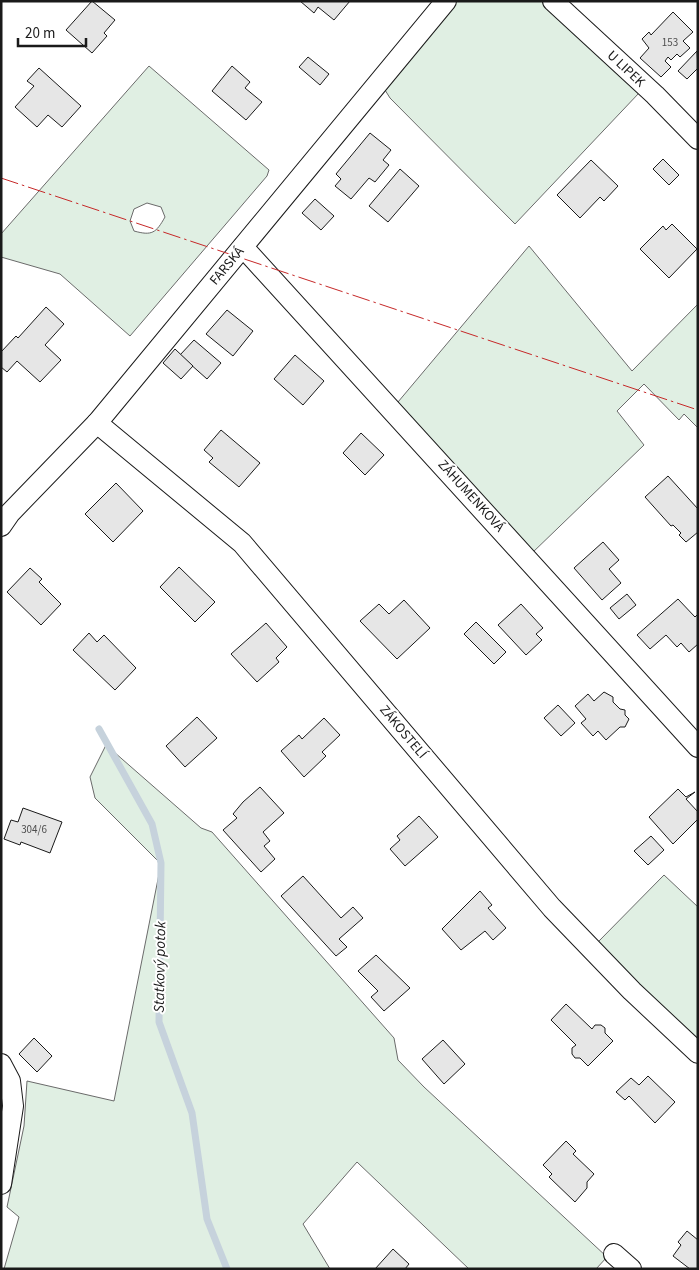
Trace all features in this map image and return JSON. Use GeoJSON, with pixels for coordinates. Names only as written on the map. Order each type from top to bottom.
{"type":"FeatureCollection","features":[{"type":"Feature","properties":{"kind":"street","name":"FARSKÁ"},"geometry":{"type":"LineString","coordinates":[[1,526],[10,513],[97,422],[446,1]]}},
{"type":"Feature","properties":{"kind":"street","name":"U LIPEK"},"geometry":{"type":"LineString","coordinates":[[553,1],[656,96],[698,139]]}},
{"type":"Feature","properties":{"kind":"street","name":"ZÁHUMENKOVÁ"},"geometry":{"type":"LineString","coordinates":[[242,247],[698,747]]}},
{"type":"Feature","properties":{"kind":"street","name":"ZÁKOSTELÍ"},"geometry":{"type":"LineString","coordinates":[[97,422],[242,543],[552,908],[632,991],[698,1054]]}},
{"type":"Feature","properties":{"kind":"street"},"geometry":{"type":"LineString","coordinates":[[1,1064],[11,1086],[13,1106],[1,1184]]}},
{"type":"Feature","properties":{"kind":"street"},"geometry":{"type":"LineString","coordinates":[[614,1254],[631,1269]]}},
{"type":"Feature","properties":{"kind":"green space"},"geometry":{"type":"Polygon","coordinates":[[[456,1],[541,1],[639,93],[515,224],[390,98],[385,90],[388,83],[456,1]]]}},
{"type":"Feature","properties":{"kind":"green space"},"geometry":{"type":"Polygon","coordinates":[[[149,66],[269,170],[267,176],[130,336],[60,274],[1,257],[1,234],[149,66]],[[147,203],[134,209],[130,221],[134,231],[149,233],[156,230],[165,217],[161,207],[147,203]]]}},
{"type":"Feature","properties":{"kind":"green space"},"geometry":{"type":"Polygon","coordinates":[[[529,246],[632,371],[698,304],[698,428],[684,414],[679,420],[644,384],[617,411],[644,445],[531,554],[398,402],[529,246]]]}},
{"type":"Feature","properties":{"kind":"green space"},"geometry":{"type":"Polygon","coordinates":[[[106,745],[201,828],[212,832],[394,1038],[398,1060],[424,1087],[607,1257],[596,1269],[469,1269],[357,1162],[303,1224],[330,1269],[4,1269],[19,1217],[7,1207],[24,1126],[27,1081],[114,1101],[161,864],[95,798],[90,777],[106,745]]]}},
{"type":"Feature","properties":{"kind":"green space"},"geometry":{"type":"Polygon","coordinates":[[[664,875],[698,907],[698,1044],[673,1021],[598,942],[664,875]]]}},
{"type":"Feature","properties":{"kind":"building"},"geometry":{"type":"Polygon","coordinates":[[[92,1],[115,20],[104,33],[107,36],[92,53],[66,30],[92,1]]]}},
{"type":"Feature","properties":{"kind":"building"},"geometry":{"type":"Polygon","coordinates":[[[300,1],[350,1],[334,20],[318,7],[314,13],[300,1]]]}},
{"type":"Feature","properties":{"kind":"building"},"geometry":{"type":"Polygon","coordinates":[[[673,12],[693,32],[683,41],[690,48],[680,57],[677,54],[671,60],[668,57],[665,61],[671,67],[661,77],[640,58],[649,48],[642,39],[649,32],[651,35],[673,12]]]}},
{"type":"Feature","properties":{"kind":"building"},"geometry":{"type":"Polygon","coordinates":[[[697,51],[698,68],[687,79],[678,71],[697,51]]]}},
{"type":"Feature","properties":{"kind":"building"},"geometry":{"type":"Polygon","coordinates":[[[308,57],[329,74],[320,85],[299,67],[308,57]]]}},
{"type":"Feature","properties":{"kind":"building"},"geometry":{"type":"Polygon","coordinates":[[[232,66],[250,82],[245,88],[262,102],[246,120],[212,91],[232,66]]]}},
{"type":"Feature","properties":{"kind":"building"},"geometry":{"type":"Polygon","coordinates":[[[39,68],[81,106],[62,127],[48,115],[37,127],[15,107],[34,86],[27,81],[39,68]]]}},
{"type":"Feature","properties":{"kind":"building"},"geometry":{"type":"Polygon","coordinates":[[[370,133],[391,150],[383,160],[389,165],[375,182],[369,178],[351,199],[335,186],[341,179],[336,174],[370,133]]]}},
{"type":"Feature","properties":{"kind":"building"},"geometry":{"type":"Polygon","coordinates":[[[663,159],[679,175],[669,185],[653,169],[663,159]]]}},
{"type":"Feature","properties":{"kind":"building"},"geometry":{"type":"Polygon","coordinates":[[[591,160],[618,186],[604,201],[600,197],[580,218],[557,195],[591,160]]]}},
{"type":"Feature","properties":{"kind":"building"},"geometry":{"type":"Polygon","coordinates":[[[400,169],[419,186],[388,222],[369,206],[400,169]]]}},
{"type":"Feature","properties":{"kind":"building"},"geometry":{"type":"Polygon","coordinates":[[[315,199],[334,216],[321,230],[302,213],[315,199]]]}},
{"type":"Feature","properties":{"kind":"building"},"geometry":{"type":"Polygon","coordinates":[[[672,224],[697,249],[669,278],[640,249],[663,226],[666,230],[672,224]]]}},
{"type":"Feature","properties":{"kind":"building"},"geometry":{"type":"Polygon","coordinates":[[[46,307],[64,324],[45,345],[61,360],[40,382],[17,361],[7,372],[1,367],[1,352],[16,336],[18,338],[46,307]]]}},
{"type":"Feature","properties":{"kind":"building"},"geometry":{"type":"Polygon","coordinates":[[[227,310],[253,331],[233,356],[206,334],[227,310]]]}},
{"type":"Feature","properties":{"kind":"building"},"geometry":{"type":"Polygon","coordinates":[[[194,340],[221,363],[207,379],[180,355],[194,340]]]}},
{"type":"Feature","properties":{"kind":"building"},"geometry":{"type":"Polygon","coordinates":[[[175,349],[193,366],[181,379],[163,363],[175,349]]]}},
{"type":"Feature","properties":{"kind":"building"},"geometry":{"type":"Polygon","coordinates":[[[295,355],[324,381],[303,405],[274,379],[295,355]]]}},
{"type":"Feature","properties":{"kind":"building"},"geometry":{"type":"Polygon","coordinates":[[[221,430],[260,463],[239,487],[209,462],[213,458],[204,450],[221,430]]]}},
{"type":"Feature","properties":{"kind":"building"},"geometry":{"type":"Polygon","coordinates":[[[361,433],[384,455],[365,475],[343,453],[361,433]]]}},
{"type":"Feature","properties":{"kind":"building"},"geometry":{"type":"Polygon","coordinates":[[[668,476],[698,509],[698,532],[686,542],[679,535],[681,533],[673,525],[671,526],[645,497],[668,476]]]}},
{"type":"Feature","properties":{"kind":"building"},"geometry":{"type":"Polygon","coordinates":[[[116,483],[143,511],[113,542],[85,514],[116,483]]]}},
{"type":"Feature","properties":{"kind":"building"},"geometry":{"type":"Polygon","coordinates":[[[603,542],[619,560],[609,569],[621,583],[602,600],[574,568],[603,542]]]}},
{"type":"Feature","properties":{"kind":"building"},"geometry":{"type":"Polygon","coordinates":[[[179,567],[215,602],[195,622],[160,587],[179,567]]]}},
{"type":"Feature","properties":{"kind":"building"},"geometry":{"type":"Polygon","coordinates":[[[30,568],[42,579],[39,582],[61,604],[41,625],[7,592],[30,568]]]}},
{"type":"Feature","properties":{"kind":"building"},"geometry":{"type":"Polygon","coordinates":[[[627,594],[636,605],[619,619],[610,608],[627,594]]]}},
{"type":"Feature","properties":{"kind":"building"},"geometry":{"type":"Polygon","coordinates":[[[678,599],[695,617],[698,614],[698,644],[689,652],[681,643],[677,647],[666,635],[650,649],[637,635],[678,599]]]}},
{"type":"Feature","properties":{"kind":"building"},"geometry":{"type":"Polygon","coordinates":[[[404,600],[430,628],[397,659],[360,621],[379,604],[389,614],[404,600]]]}},
{"type":"Feature","properties":{"kind":"building"},"geometry":{"type":"Polygon","coordinates":[[[521,604],[543,628],[536,634],[542,640],[526,655],[498,625],[521,604]]]}},
{"type":"Feature","properties":{"kind":"building"},"geometry":{"type":"Polygon","coordinates":[[[476,622],[506,652],[494,664],[464,634],[476,622]]]}},
{"type":"Feature","properties":{"kind":"building"},"geometry":{"type":"Polygon","coordinates":[[[266,623],[287,647],[276,658],[279,662],[257,682],[231,654],[266,623]]]}},
{"type":"Feature","properties":{"kind":"building"},"geometry":{"type":"Polygon","coordinates":[[[89,633],[97,642],[104,635],[136,668],[115,690],[73,650],[89,633]]]}},
{"type":"Feature","properties":{"kind":"building"},"geometry":{"type":"Polygon","coordinates":[[[604,692],[613,697],[613,702],[620,709],[625,710],[625,715],[629,719],[625,727],[620,727],[606,740],[598,731],[593,736],[581,723],[586,719],[575,706],[588,694],[594,701],[604,692]]]}},
{"type":"Feature","properties":{"kind":"building"},"geometry":{"type":"Polygon","coordinates":[[[558,705],[575,723],[561,736],[544,718],[558,705]]]}},
{"type":"Feature","properties":{"kind":"building"},"geometry":{"type":"Polygon","coordinates":[[[197,717],[217,738],[185,767],[166,746],[197,717]]]}},
{"type":"Feature","properties":{"kind":"building"},"geometry":{"type":"Polygon","coordinates":[[[324,718],[340,735],[322,752],[326,756],[304,777],[281,751],[299,735],[302,739],[324,718]]]}},
{"type":"Feature","properties":{"kind":"building"},"geometry":{"type":"Polygon","coordinates":[[[260,787],[284,813],[263,832],[270,841],[264,846],[275,859],[261,872],[223,830],[237,818],[233,814],[243,802],[260,787]]]}},
{"type":"Feature","properties":{"kind":"building"},"geometry":{"type":"Polygon","coordinates":[[[678,789],[686,797],[695,792],[686,799],[698,812],[698,819],[673,844],[649,817],[678,789]]]}},
{"type":"Feature","properties":{"kind":"building"},"geometry":{"type":"Polygon","coordinates":[[[23,808],[62,822],[50,853],[21,842],[20,845],[4,839],[11,820],[18,822],[23,808]]]}},
{"type":"Feature","properties":{"kind":"building"},"geometry":{"type":"Polygon","coordinates":[[[419,816],[438,837],[405,866],[390,849],[400,840],[397,836],[419,816]]]}},
{"type":"Feature","properties":{"kind":"building"},"geometry":{"type":"Polygon","coordinates":[[[651,836],[664,850],[648,865],[634,851],[651,836]]]}},
{"type":"Feature","properties":{"kind":"building"},"geometry":{"type":"Polygon","coordinates":[[[303,876],[341,918],[353,907],[363,918],[339,939],[347,947],[336,956],[281,896],[303,876]]]}},
{"type":"Feature","properties":{"kind":"building"},"geometry":{"type":"Polygon","coordinates":[[[480,891],[492,905],[488,908],[506,928],[493,940],[485,931],[461,950],[442,929],[480,891]]]}},
{"type":"Feature","properties":{"kind":"building"},"geometry":{"type":"Polygon","coordinates":[[[376,955],[410,988],[384,1011],[371,997],[378,991],[358,971],[376,955]]]}},
{"type":"Feature","properties":{"kind":"building"},"geometry":{"type":"Polygon","coordinates":[[[566,1004],[592,1029],[595,1025],[601,1025],[605,1028],[605,1033],[613,1041],[588,1066],[580,1058],[575,1058],[572,1054],[572,1048],[576,1045],[551,1020],[566,1004]]]}},
{"type":"Feature","properties":{"kind":"building"},"geometry":{"type":"Polygon","coordinates":[[[34,1038],[52,1056],[37,1072],[19,1054],[34,1038]]]}},
{"type":"Feature","properties":{"kind":"building"},"geometry":{"type":"Polygon","coordinates":[[[443,1040],[465,1064],[444,1084],[422,1059],[443,1040]]]}},
{"type":"Feature","properties":{"kind":"building"},"geometry":{"type":"Polygon","coordinates":[[[648,1076],[675,1102],[655,1123],[629,1096],[625,1100],[616,1092],[631,1078],[639,1085],[648,1076]]]}},
{"type":"Feature","properties":{"kind":"building"},"geometry":{"type":"Polygon","coordinates":[[[566,1141],[576,1151],[573,1154],[594,1174],[587,1182],[587,1188],[575,1202],[549,1177],[552,1174],[543,1165],[566,1141]]]}},
{"type":"Feature","properties":{"kind":"building"},"geometry":{"type":"Polygon","coordinates":[[[687,1231],[698,1240],[698,1269],[690,1269],[673,1256],[681,1245],[678,1242],[687,1231]]]}},
{"type":"Feature","properties":{"kind":"building"},"geometry":{"type":"Polygon","coordinates":[[[393,1249],[409,1264],[405,1269],[375,1269],[393,1249]]]}},
{"type":"Feature","properties":{"kind":"waterway","name":"Statkový potok"},"geometry":{"type":"LineString","coordinates":[[99,729],[152,824],[161,863],[159,1022],[192,1113],[207,1219],[227,1269]]}},
{"type":"Feature","properties":{"kind":"power"},"geometry":{"type":"LineString","coordinates":[[1,178],[698,410]]}}]}
